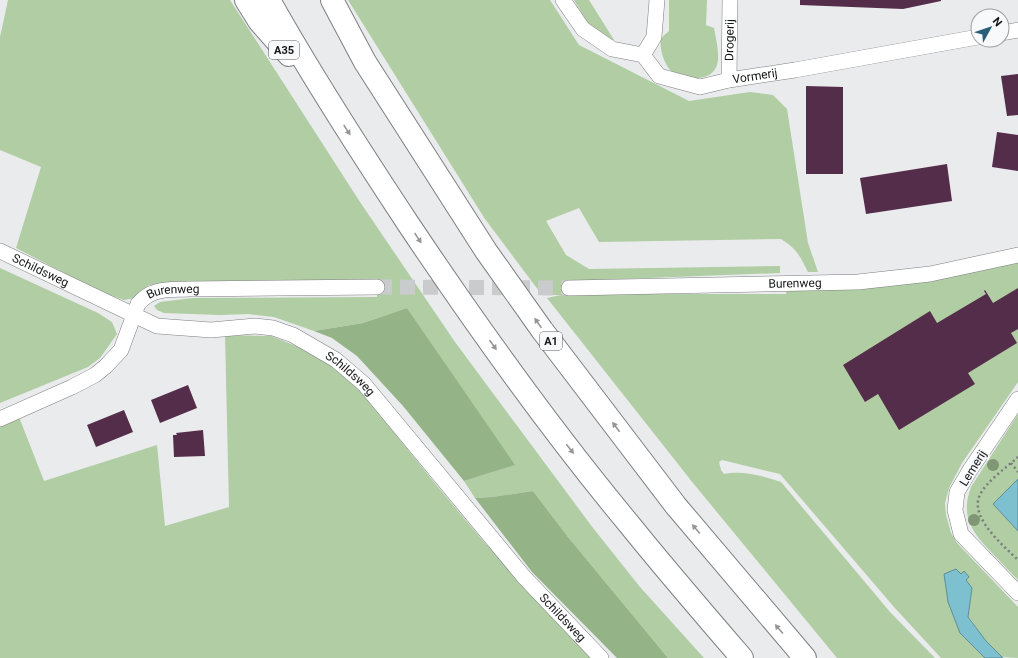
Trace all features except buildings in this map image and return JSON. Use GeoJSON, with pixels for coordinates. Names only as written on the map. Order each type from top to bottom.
{"type":"FeatureCollection","features":[{"type":"Feature","properties":{"kind":"highway","name":"A35"},"geometry":{"type":"LineString","coordinates":[[246,0],[259,21],[326,97]]}},
{"type":"Feature","properties":{"kind":"highway"},"geometry":{"type":"LineString","coordinates":[[269,0],[326,97],[432,260],[477,324],[550,424],[628,524],[742,658]]}},
{"type":"Feature","properties":{"kind":"highway","name":"A1"},"geometry":{"type":"LineString","coordinates":[[332,0],[369,68],[486,251],[542,330],[676,506],[805,658]]}},
{"type":"Feature","properties":{"kind":"street"},"geometry":{"type":"LineString","coordinates":[[563,0],[583,29],[612,49],[643,55],[654,37],[657,0]]}},
{"type":"Feature","properties":{"kind":"street","name":"Drogerij"},"geometry":{"type":"LineString","coordinates":[[729,80],[730,0]]}},
{"type":"Feature","properties":{"kind":"street","name":"Vormerij"},"geometry":{"type":"LineString","coordinates":[[643,55],[659,76],[700,87],[729,80],[795,70],[970,38]]}},
{"type":"Feature","properties":{"kind":"street","name":"Schildsweg"},"geometry":{"type":"LineString","coordinates":[[0,252],[157,326],[211,330],[254,326],[273,328],[293,336],[336,360],[364,384],[504,554],[601,658]]}},
{"type":"Feature","properties":{"kind":"street","name":"Burenweg"},"geometry":{"type":"LineString","coordinates":[[569,288],[858,282],[930,274],[1018,255]]}},
{"type":"Feature","properties":{"kind":"street","name":"Burenweg"},"geometry":{"type":"LineString","coordinates":[[0,419],[72,387],[95,375],[106,366],[120,350],[135,316],[138,304],[151,292],[377,287]]}},
{"type":"Feature","properties":{"kind":"street","name":"Lemerij"},"geometry":{"type":"LineString","coordinates":[[1018,400],[970,470],[957,492],[955,510],[961,534],[1018,593]]}},
{"type":"Feature","properties":{"kind":"path"},"geometry":{"type":"LineString","coordinates":[[1018,457],[989,483],[979,498],[979,513],[989,530],[1018,560]]}},
{"type":"Feature","properties":{"kind":"path"},"geometry":{"type":"LineString","coordinates":[[1011,463],[1018,472]]}},
{"type":"Feature","properties":{"kind":"green space"},"geometry":{"type":"Polygon","coordinates":[[[8,0],[230,0],[360,202],[455,342],[593,528],[640,587],[704,658],[668,658],[568,537],[533,491],[475,498],[464,481],[514,465],[407,308],[363,323],[314,331],[274,317],[248,314],[220,315],[164,313],[157,310],[154,306],[160,302],[193,298],[377,297],[377,282],[215,281],[149,285],[135,298],[124,300],[101,292],[16,248],[41,167],[0,150],[0,37],[8,0]]]}},
{"type":"Feature","properties":{"kind":"green space"},"geometry":{"type":"Polygon","coordinates":[[[348,0],[550,0],[579,45],[689,101],[750,92],[773,95],[787,109],[808,243],[818,272],[808,272],[798,253],[781,239],[599,242],[579,208],[546,221],[566,255],[589,269],[780,266],[780,273],[570,281],[572,294],[786,294],[787,290],[1018,261],[1018,382],[962,463],[949,488],[945,503],[946,515],[951,533],[957,543],[1018,607],[1018,658],[1001,657],[986,641],[968,616],[972,588],[966,580],[964,571],[960,633],[985,658],[941,658],[894,607],[780,474],[722,460],[719,462],[721,470],[724,474],[746,473],[781,482],[890,612],[935,658],[837,658],[693,483],[547,298],[561,295],[542,295],[485,219],[348,0]]]}},
{"type":"Feature","properties":{"kind":"green space"},"geometry":{"type":"Polygon","coordinates":[[[574,0],[589,0],[614,40],[609,40],[590,27],[574,0]]]}},
{"type":"Feature","properties":{"kind":"green space"},"geometry":{"type":"Polygon","coordinates":[[[669,0],[707,0],[706,25],[714,28],[718,51],[717,65],[714,71],[710,74],[698,78],[685,77],[671,71],[665,63],[662,53],[661,40],[662,37],[669,31],[669,0]]]}},
{"type":"Feature","properties":{"kind":"green space"},"geometry":{"type":"Polygon","coordinates":[[[0,268],[98,313],[112,322],[117,334],[100,358],[88,367],[0,403],[0,268]]]}},
{"type":"Feature","properties":{"kind":"green space"},"geometry":{"type":"Polygon","coordinates":[[[407,308],[515,465],[464,481],[403,406],[357,356],[332,338],[314,331],[363,323],[407,308]]]}},
{"type":"Feature","properties":{"kind":"green space"},"geometry":{"type":"Polygon","coordinates":[[[225,335],[271,336],[311,352],[338,370],[363,394],[483,541],[592,658],[0,658],[0,425],[19,417],[44,481],[157,445],[165,526],[229,507],[225,335]]]}},
{"type":"Feature","properties":{"kind":"green space"},"geometry":{"type":"Polygon","coordinates":[[[1018,414],[1018,479],[993,504],[1018,531],[1018,580],[992,553],[974,531],[970,523],[967,507],[971,487],[1018,414]]]}},
{"type":"Feature","properties":{"kind":"green space"},"geometry":{"type":"Polygon","coordinates":[[[533,491],[568,537],[668,658],[617,658],[532,572],[475,498],[533,491]]]}},
{"type":"Feature","properties":{"kind":"water"},"geometry":{"type":"Polygon","coordinates":[[[1018,479],[1018,531],[993,504],[1018,479]]]}},
{"type":"Feature","properties":{"kind":"water"},"geometry":{"type":"Polygon","coordinates":[[[956,569],[961,574],[964,571],[969,577],[966,580],[972,588],[968,617],[986,641],[1003,658],[985,658],[960,633],[948,602],[944,574],[956,569]]]}},
{"type":"Feature","properties":{"kind":"tunnel"},"geometry":{"type":"LineString","coordinates":[[377,287],[569,288]]}}]}
